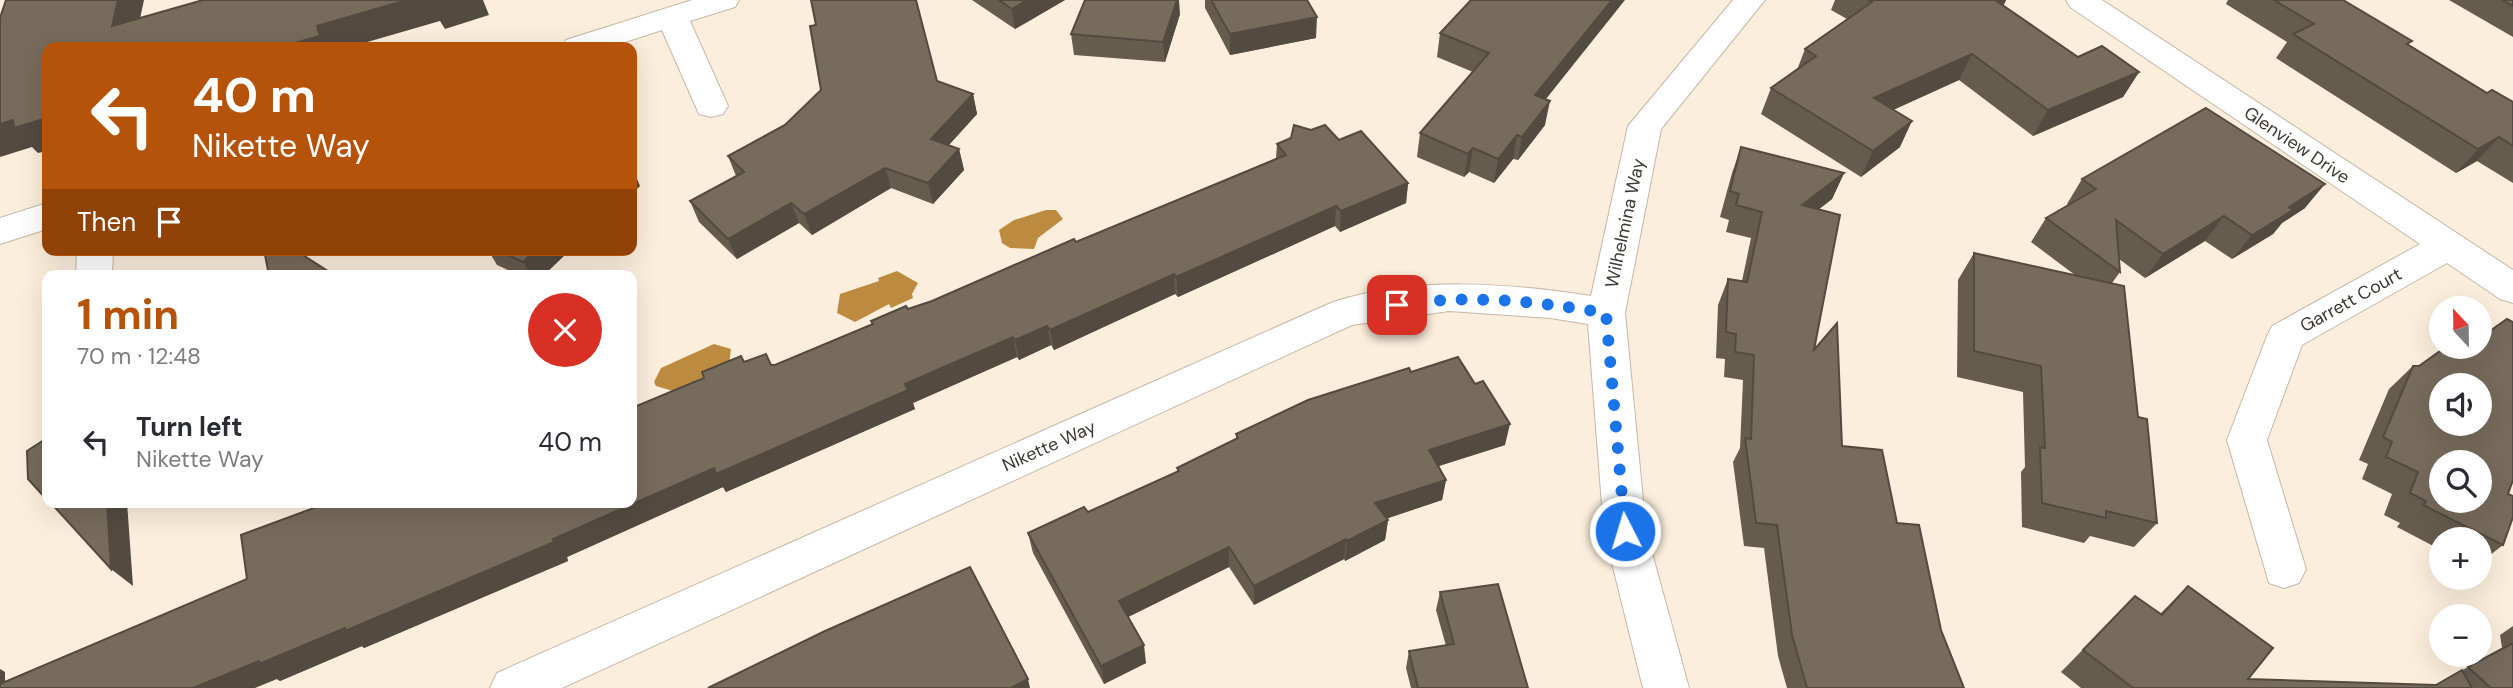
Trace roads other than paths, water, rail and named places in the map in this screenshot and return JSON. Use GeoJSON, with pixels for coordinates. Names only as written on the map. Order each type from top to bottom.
{"type":"FeatureCollection","features":[{"type":"Feature","properties":{"kind":"street"},"geometry":{"type":"LineString","coordinates":[[593,42],[724,0]]}},
{"type":"Feature","properties":{"kind":"street","name":"Wilhelmina Way"},"geometry":{"type":"LineString","coordinates":[[1666,688],[1625,531],[1606,313],[1645,125],[1750,0]]}},
{"type":"Feature","properties":{"kind":"street","name":"Glenview Drive"},"geometry":{"type":"LineString","coordinates":[[2081,0],[2513,289]]}},
{"type":"Feature","properties":{"kind":"street"},"geometry":{"type":"LineString","coordinates":[[671,17],[711,106]]}},
{"type":"Feature","properties":{"kind":"street"},"geometry":{"type":"LineString","coordinates":[[0,231],[42,218]]}},
{"type":"Feature","properties":{"kind":"street","name":"Garrett Court"},"geometry":{"type":"LineString","coordinates":[[2284,569],[2247,440],[2286,336],[2447,246]]}},
{"type":"Feature","properties":{"kind":"street","name":"Nikette Way"},"geometry":{"type":"LineString","coordinates":[[513,688],[1346,312],[1449,298],[1550,304],[1606,313]]}}]}
